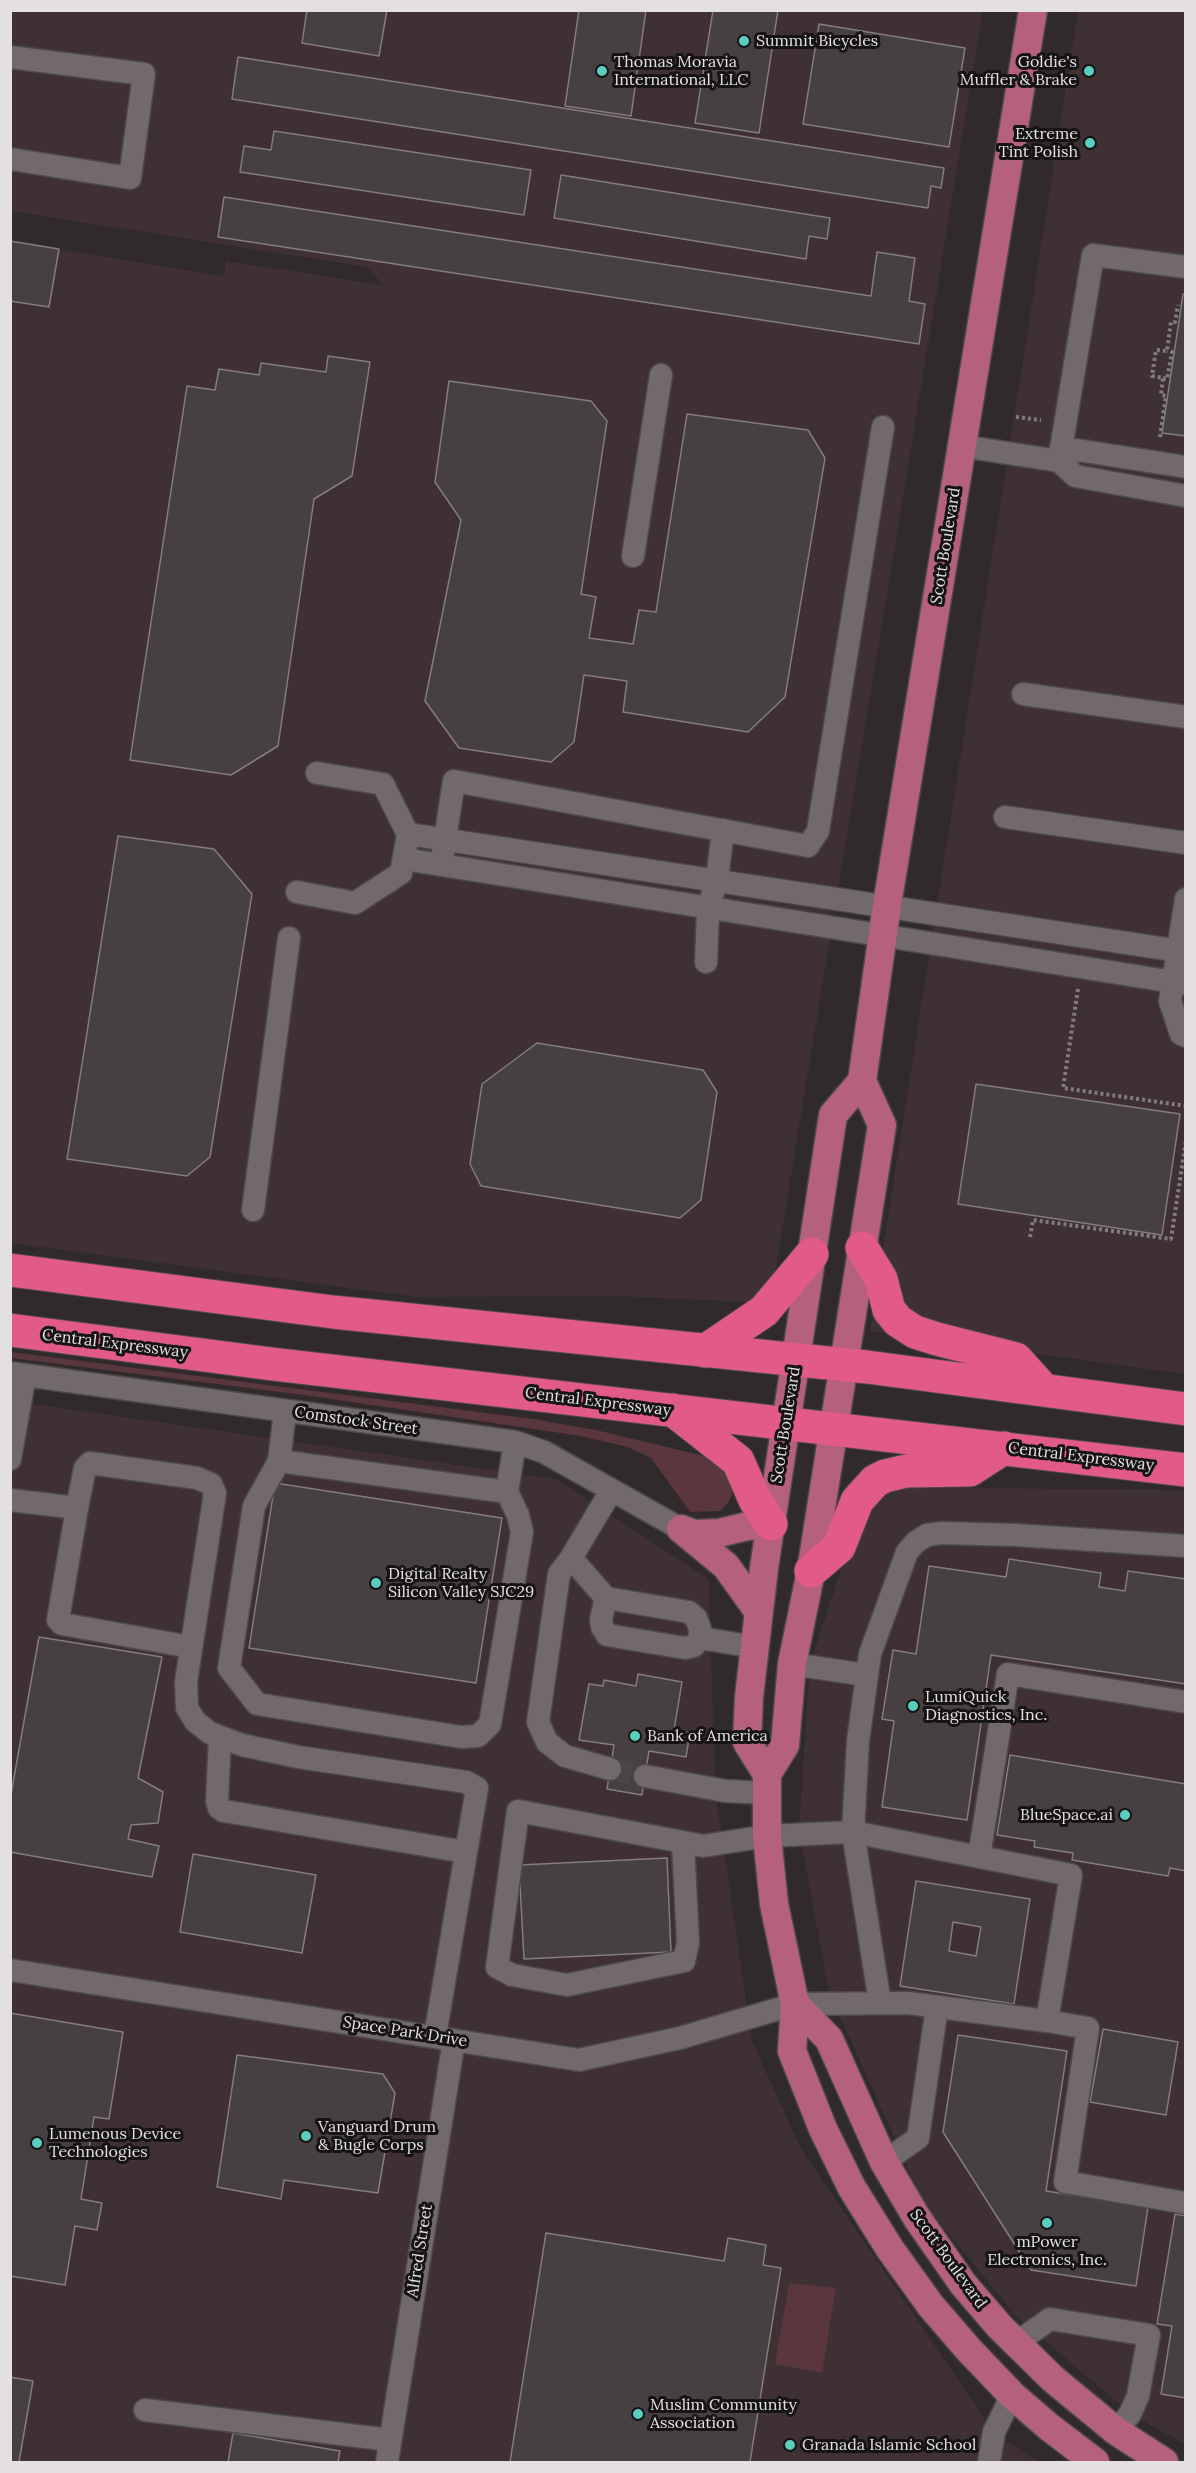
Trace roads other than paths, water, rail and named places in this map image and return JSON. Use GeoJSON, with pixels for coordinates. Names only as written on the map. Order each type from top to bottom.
{"type":"FeatureCollection","features":[{"type":"Feature","properties":{"kind":"highway"},"geometry":{"type":"LineString","coordinates":[[862,1248],[882,1279],[889,1310],[898,1321],[915,1332],[1016,1359],[1044,1390]]}},
{"type":"Feature","properties":{"kind":"highway"},"geometry":{"type":"LineString","coordinates":[[705,1351],[764,1311],[812,1254]]}},
{"type":"Feature","properties":{"kind":"highway"},"geometry":{"type":"LineString","coordinates":[[10,1270],[333,1312],[844,1365],[1185,1409]]}},
{"type":"Feature","properties":{"kind":"highway","name":"Central Expressway"},"geometry":{"type":"LineString","coordinates":[[10,1330],[272,1364],[833,1427],[1185,1470]]}},
{"type":"Feature","properties":{"kind":"highway"},"geometry":{"type":"LineString","coordinates":[[673,1410],[738,1461],[755,1500],[771,1524]]}},
{"type":"Feature","properties":{"kind":"highway"},"geometry":{"type":"LineString","coordinates":[[811,1570],[838,1546],[857,1501],[875,1481],[906,1471],[970,1470],[1004,1448]]}},
{"type":"Feature","properties":{"kind":"main road","name":"Scott Boulevard"},"geometry":{"type":"LineString","coordinates":[[767,1784],[747,1742],[759,1611],[786,1422],[833,1115],[862,1081],[887,905],[1033,10]]}},
{"type":"Feature","properties":{"kind":"main road"},"geometry":{"type":"LineString","coordinates":[[862,1081],[882,1125],[811,1570],[792,1664],[785,1745],[767,1784],[767,1836],[774,1904],[795,2004],[792,2051],[809,2098],[852,2188],[890,2249],[924,2296],[969,2350],[1012,2394],[1095,2463]]}},
{"type":"Feature","properties":{"kind":"main road"},"geometry":{"type":"LineString","coordinates":[[681,1529],[694,1534],[719,1533],[748,1526],[771,1524]]}},
{"type":"Feature","properties":{"kind":"main road"},"geometry":{"type":"LineString","coordinates":[[681,1529],[726,1566],[759,1611]]}},
{"type":"Feature","properties":{"kind":"main road","name":"Scott Boulevard"},"geometry":{"type":"LineString","coordinates":[[795,2004],[829,2039],[884,2162],[916,2218],[963,2284],[1016,2343],[1053,2379],[1116,2431],[1164,2463]]}},
{"type":"Feature","properties":{"kind":"street"},"geometry":{"type":"LineString","coordinates":[[10,57],[144,74],[130,178],[10,159]]}},
{"type":"Feature","properties":{"kind":"street"},"geometry":{"type":"LineString","coordinates":[[1059,460],[1093,255],[1185,267]]}},
{"type":"Feature","properties":{"kind":"street"},"geometry":{"type":"LineString","coordinates":[[633,556],[661,375]]}},
{"type":"Feature","properties":{"kind":"street"},"geometry":{"type":"LineString","coordinates":[[441,865],[454,781],[808,846],[818,831],[883,427]]}},
{"type":"Feature","properties":{"kind":"street"},"geometry":{"type":"LineString","coordinates":[[962,446],[1059,460],[1075,476],[1185,496]]}},
{"type":"Feature","properties":{"kind":"street"},"geometry":{"type":"LineString","coordinates":[[1059,460],[1077,450],[1185,467]]}},
{"type":"Feature","properties":{"kind":"street"},"geometry":{"type":"LineString","coordinates":[[1023,694],[1185,717]]}},
{"type":"Feature","properties":{"kind":"street"},"geometry":{"type":"LineString","coordinates":[[297,892],[355,903],[401,873],[404,859],[408,834],[383,784],[317,773]]}},
{"type":"Feature","properties":{"kind":"street"},"geometry":{"type":"LineString","coordinates":[[1005,817],[1185,843]]}},
{"type":"Feature","properties":{"kind":"street"},"geometry":{"type":"LineString","coordinates":[[706,962],[708,909],[717,880],[723,830]]}},
{"type":"Feature","properties":{"kind":"street"},"geometry":{"type":"LineString","coordinates":[[408,834],[1182,951]]}},
{"type":"Feature","properties":{"kind":"street"},"geometry":{"type":"LineString","coordinates":[[404,859],[1179,983]]}},
{"type":"Feature","properties":{"kind":"street"},"geometry":{"type":"LineString","coordinates":[[1185,899],[1179,983],[1170,1001],[1181,1034],[1185,1036]]}},
{"type":"Feature","properties":{"kind":"street"},"geometry":{"type":"LineString","coordinates":[[253,1210],[289,938]]}},
{"type":"Feature","properties":{"kind":"street"},"geometry":{"type":"LineString","coordinates":[[10,1460],[18,1374]]}},
{"type":"Feature","properties":{"kind":"street","name":"Comstock Street"},"geometry":{"type":"LineString","coordinates":[[18,1374],[515,1442],[544,1452],[681,1529]]}},
{"type":"Feature","properties":{"kind":"street"},"geometry":{"type":"LineString","coordinates":[[285,1412],[279,1461],[254,1506],[229,1668],[257,1704],[461,1737],[478,1736],[490,1724],[522,1532],[518,1515],[507,1492],[515,1442]]}},
{"type":"Feature","properties":{"kind":"street"},"geometry":{"type":"LineString","coordinates":[[279,1461],[507,1492]]}},
{"type":"Feature","properties":{"kind":"street"},"geometry":{"type":"LineString","coordinates":[[191,1647],[62,1624],[58,1620],[85,1468],[90,1463],[197,1478],[211,1484],[215,1494],[186,1682],[187,1708],[195,1721],[210,1733],[220,1737],[217,1801],[219,1808],[224,1811],[466,1852]]}},
{"type":"Feature","properties":{"kind":"street"},"geometry":{"type":"LineString","coordinates":[[610,1769],[565,1756],[547,1742],[538,1722],[559,1574],[611,1491]]}},
{"type":"Feature","properties":{"kind":"street"},"geometry":{"type":"LineString","coordinates":[[10,1500],[77,1508]]}},
{"type":"Feature","properties":{"kind":"street"},"geometry":{"type":"LineString","coordinates":[[880,2003],[853,1832],[858,1742],[866,1674],[873,1642],[907,1552],[927,1535],[942,1533],[1016,1535],[1185,1546]]}},
{"type":"Feature","properties":{"kind":"street"},"geometry":{"type":"LineString","coordinates":[[571,1558],[606,1598],[689,1612],[696,1618],[700,1638],[694,1646],[685,1648],[607,1635],[602,1627],[606,1598]]}},
{"type":"Feature","properties":{"kind":"street"},"geometry":{"type":"LineString","coordinates":[[700,1638],[755,1647]]}},
{"type":"Feature","properties":{"kind":"street"},"geometry":{"type":"LineString","coordinates":[[792,1664],[866,1674]]}},
{"type":"Feature","properties":{"kind":"street"},"geometry":{"type":"LineString","coordinates":[[979,1857],[1008,1674],[1185,1702]]}},
{"type":"Feature","properties":{"kind":"street","name":"Alfred Street"},"geometry":{"type":"LineString","coordinates":[[220,1737],[242,1745],[298,1758],[466,1782],[477,1788],[466,1852],[444,2038],[387,2463]]}},
{"type":"Feature","properties":{"kind":"street"},"geometry":{"type":"LineString","coordinates":[[645,1776],[725,1791],[767,1784]]}},
{"type":"Feature","properties":{"kind":"street"},"geometry":{"type":"LineString","coordinates":[[683,1842],[688,1943],[684,1960],[567,1985],[512,1975],[497,1967],[518,1811],[683,1842],[703,1846],[767,1836],[853,1832],[1071,1875],[1047,2021]]}},
{"type":"Feature","properties":{"kind":"street","name":"Space Park Drive"},"geometry":{"type":"LineString","coordinates":[[10,1970],[579,2060],[680,2038],[795,2004],[880,2003],[937,2007],[1088,2028],[1065,2182],[1185,2203]]}},
{"type":"Feature","properties":{"kind":"street"},"geometry":{"type":"LineString","coordinates":[[884,2162],[918,2138],[937,2007]]}},
{"type":"Feature","properties":{"kind":"street"},"geometry":{"type":"LineString","coordinates":[[1016,2343],[1050,2319],[1149,2335],[1138,2396],[1130,2414],[1116,2431]]}},
{"type":"Feature","properties":{"kind":"street"},"geometry":{"type":"LineString","coordinates":[[989,2463],[994,2432],[1012,2394]]}},
{"type":"Feature","properties":{"kind":"street"},"geometry":{"type":"LineString","coordinates":[[145,2410],[390,2440]]}},
{"type":"Feature","properties":{"kind":"tunnel"},"geometry":{"type":"LineString","coordinates":[[610,1769],[645,1776]]}},
{"type":"Feature","properties":{"kind":"place","name":"Summit Bicycles"},"geometry":{"type":"Point","coordinates":[744,41]}},
{"type":"Feature","properties":{"kind":"place","name":"Thomas Moravia International, LLC"},"geometry":{"type":"Point","coordinates":[602,71]}},
{"type":"Feature","properties":{"kind":"place","name":"Goldie's Muffler & Brake"},"geometry":{"type":"Point","coordinates":[1089,71]}},
{"type":"Feature","properties":{"kind":"place","name":"Extreme Tint Polish"},"geometry":{"type":"Point","coordinates":[1090,143]}},
{"type":"Feature","properties":{"kind":"place","name":"Digital Realty Silicon Valley SJC29"},"geometry":{"type":"Point","coordinates":[376,1583]}},
{"type":"Feature","properties":{"kind":"place","name":"LumiQuick Diagnostics, Inc."},"geometry":{"type":"Point","coordinates":[913,1706]}},
{"type":"Feature","properties":{"kind":"place","name":"Bank of America"},"geometry":{"type":"Point","coordinates":[635,1736]}},
{"type":"Feature","properties":{"kind":"place","name":"BlueSpace.ai"},"geometry":{"type":"Point","coordinates":[1125,1815]}},
{"type":"Feature","properties":{"kind":"place","name":"Vanguard Drum & Bugle Corps"},"geometry":{"type":"Point","coordinates":[306,2136]}},
{"type":"Feature","properties":{"kind":"place","name":"Lumenous Device Technologies"},"geometry":{"type":"Point","coordinates":[37,2143]}},
{"type":"Feature","properties":{"kind":"place","name":"mPower Electronics, Inc."},"geometry":{"type":"Point","coordinates":[1047,2223]}},
{"type":"Feature","properties":{"kind":"place","name":"Muslim Community Association"},"geometry":{"type":"Point","coordinates":[638,2414]}},
{"type":"Feature","properties":{"kind":"place","name":"Granada Islamic School"},"geometry":{"type":"Point","coordinates":[790,2445]}}]}
